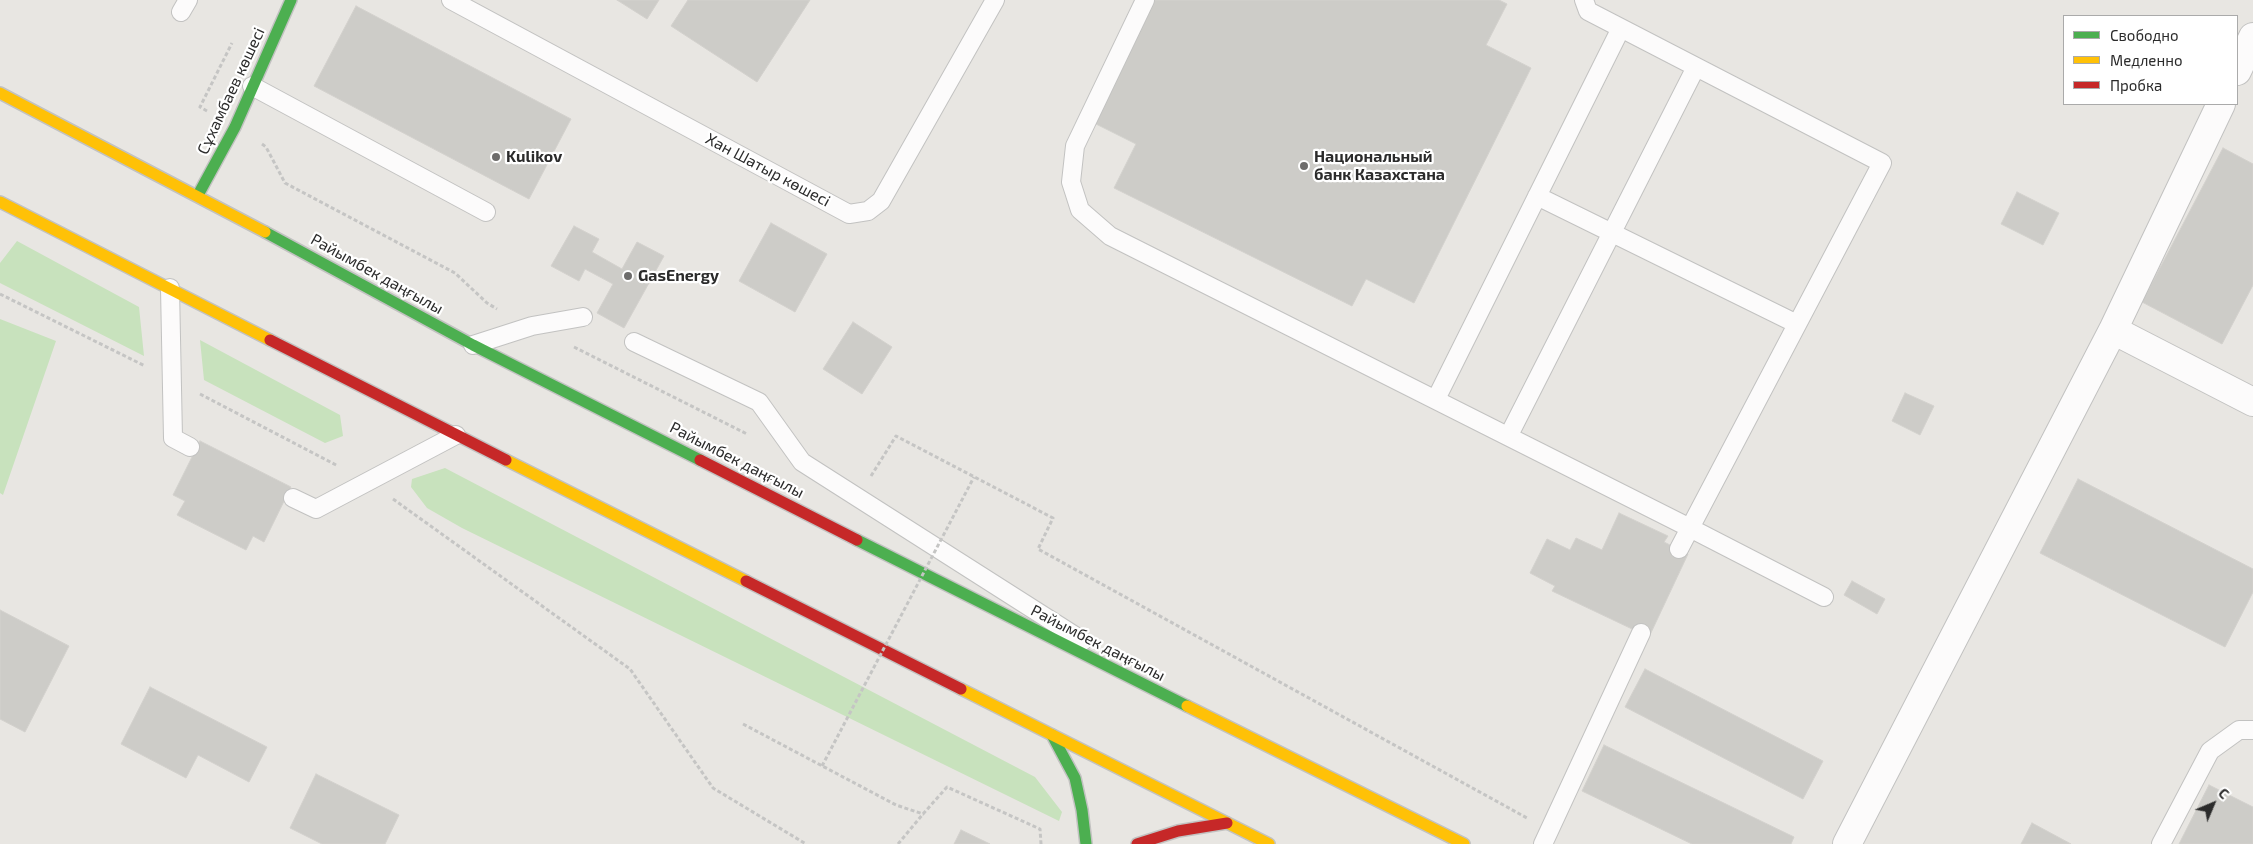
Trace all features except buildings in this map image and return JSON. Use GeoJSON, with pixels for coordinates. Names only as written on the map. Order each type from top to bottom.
{"type":"FeatureCollection","features":[{"type":"Feature","properties":{"kind":"main road","name":"Сұхамбаев көшесі"},"geometry":{"type":"LineString","coordinates":[[198,196],[234,127],[291,0]]}},
{"type":"Feature","properties":{"kind":"main road","name":"Райымбек даңғылы"},"geometry":{"type":"LineString","coordinates":[[0,93],[198,196],[473,345],[1178,702],[1464,844]]}},
{"type":"Feature","properties":{"kind":"main road"},"geometry":{"type":"LineString","coordinates":[[1,205],[170,288],[456,435],[1269,844]]}},
{"type":"Feature","properties":{"kind":"main road"},"geometry":{"type":"LineString","coordinates":[[1052,735],[1075,778],[1082,810],[1086,844]]}},
{"type":"Feature","properties":{"kind":"main road"},"geometry":{"type":"LineString","coordinates":[[1137,844],[1178,831],[1227,823]]}},
{"type":"Feature","properties":{"kind":"street"},"geometry":{"type":"LineString","coordinates":[[2238,69],[2253,37]]}},
{"type":"Feature","properties":{"kind":"street"},"geometry":{"type":"LineString","coordinates":[[1847,844],[2113,330],[2221,105]]}},
{"type":"Feature","properties":{"kind":"street"},"geometry":{"type":"LineString","coordinates":[[2113,330],[2253,402]]}},
{"type":"Feature","properties":{"kind":"lane","name":"Хан Шатыр көшесі"},"geometry":{"type":"LineString","coordinates":[[451,0],[849,214],[868,211],[881,201],[995,0]]}},
{"type":"Feature","properties":{"kind":"lane"},"geometry":{"type":"LineString","coordinates":[[1145,0],[1075,146],[1071,182],[1080,210],[1110,236],[1824,596]]}},
{"type":"Feature","properties":{"kind":"lane"},"geometry":{"type":"LineString","coordinates":[[1584,0],[1588,11],[1882,164],[1679,549]]}},
{"type":"Feature","properties":{"kind":"lane"},"geometry":{"type":"LineString","coordinates":[[1436,399],[1621,28]]}},
{"type":"Feature","properties":{"kind":"lane"},"geometry":{"type":"LineString","coordinates":[[1508,436],[1696,67]]}},
{"type":"Feature","properties":{"kind":"lane"},"geometry":{"type":"LineString","coordinates":[[252,86],[486,212]]}},
{"type":"Feature","properties":{"kind":"lane"},"geometry":{"type":"LineString","coordinates":[[1537,196],[1798,324]]}},
{"type":"Feature","properties":{"kind":"lane"},"geometry":{"type":"LineString","coordinates":[[170,288],[173,438],[190,447]]}},
{"type":"Feature","properties":{"kind":"lane"},"geometry":{"type":"LineString","coordinates":[[473,345],[532,326],[583,317]]}},
{"type":"Feature","properties":{"kind":"lane"},"geometry":{"type":"LineString","coordinates":[[634,342],[759,402],[802,462],[1178,702]]}},
{"type":"Feature","properties":{"kind":"lane"},"geometry":{"type":"LineString","coordinates":[[293,498],[316,509],[456,435]]}},
{"type":"Feature","properties":{"kind":"lane"},"geometry":{"type":"LineString","coordinates":[[1546,837],[1641,633]]}},
{"type":"Feature","properties":{"kind":"lane"},"geometry":{"type":"LineString","coordinates":[[2161,844],[2210,751],[2238,730],[2253,730]]}},
{"type":"Feature","properties":{"kind":"path"},"geometry":{"type":"LineString","coordinates":[[0,294],[369,482],[630,669],[713,788],[806,844]]}},
{"type":"Feature","properties":{"kind":"path"},"geometry":{"type":"LineString","coordinates":[[896,436],[1053,518],[1038,549],[1546,837]]}},
{"type":"Feature","properties":{"kind":"path"},"geometry":{"type":"LineString","coordinates":[[822,766],[974,477]]}},
{"type":"Feature","properties":{"kind":"path"},"geometry":{"type":"LineString","coordinates":[[743,724],[896,805],[923,814]]}},
{"type":"Feature","properties":{"kind":"path"},"geometry":{"type":"LineString","coordinates":[[898,844],[947,787],[1040,829],[1041,844]]}},
{"type":"Feature","properties":{"kind":"green space"},"geometry":{"type":"Polygon","coordinates":[[[17,241],[139,307],[144,356],[0,283],[0,263],[17,241]]]}},
{"type":"Feature","properties":{"kind":"green space"},"geometry":{"type":"Polygon","coordinates":[[[0,319],[56,341],[3,495],[0,493],[0,319]]]}},
{"type":"Feature","properties":{"kind":"green space"},"geometry":{"type":"Polygon","coordinates":[[[200,340],[340,415],[343,436],[325,443],[204,380],[200,340]]]}},
{"type":"Feature","properties":{"kind":"green space"},"geometry":{"type":"Polygon","coordinates":[[[445,468],[1035,777],[1062,812],[1059,821],[462,528],[427,508],[411,487],[412,479],[445,468]]]}},
{"type":"Feature","properties":{"kind":"traffic: fast"},"geometry":{"type":"LineString","coordinates":[[198,195],[235,127],[291,0]]}},
{"type":"Feature","properties":{"kind":"traffic: fast"},"geometry":{"type":"LineString","coordinates":[[265,232],[473,345],[700,460]]}},
{"type":"Feature","properties":{"kind":"traffic: fast"},"geometry":{"type":"LineString","coordinates":[[857,540],[1187,706]]}},
{"type":"Feature","properties":{"kind":"traffic: fast"},"geometry":{"type":"LineString","coordinates":[[1052,735],[1075,778],[1082,810],[1086,844]]}},
{"type":"Feature","properties":{"kind":"traffic: slow"},"geometry":{"type":"LineString","coordinates":[[0,93],[265,232]]}},
{"type":"Feature","properties":{"kind":"traffic: slow"},"geometry":{"type":"LineString","coordinates":[[0,202],[270,340]]}},
{"type":"Feature","properties":{"kind":"traffic: slow"},"geometry":{"type":"LineString","coordinates":[[506,460],[746,581]]}},
{"type":"Feature","properties":{"kind":"traffic: slow"},"geometry":{"type":"LineString","coordinates":[[961,689],[1269,844]]}},
{"type":"Feature","properties":{"kind":"traffic: slow"},"geometry":{"type":"LineString","coordinates":[[1187,706],[1464,844]]}},
{"type":"Feature","properties":{"kind":"traffic: jam"},"geometry":{"type":"LineString","coordinates":[[270,340],[506,460]]}},
{"type":"Feature","properties":{"kind":"traffic: jam"},"geometry":{"type":"LineString","coordinates":[[700,460],[857,540]]}},
{"type":"Feature","properties":{"kind":"traffic: jam"},"geometry":{"type":"LineString","coordinates":[[746,581],[961,689]]}},
{"type":"Feature","properties":{"kind":"traffic: jam"},"geometry":{"type":"LineString","coordinates":[[1137,844],[1178,831],[1227,823]]}},
{"type":"Feature","properties":{"kind":"place","name":"Kulikov"},"geometry":{"type":"Point","coordinates":[496,157]}},
{"type":"Feature","properties":{"kind":"place","name":"Национальный банк Казахстана"},"geometry":{"type":"Point","coordinates":[1304,166]}},
{"type":"Feature","properties":{"kind":"place","name":"GasEnergy"},"geometry":{"type":"Point","coordinates":[628,276]}}]}
